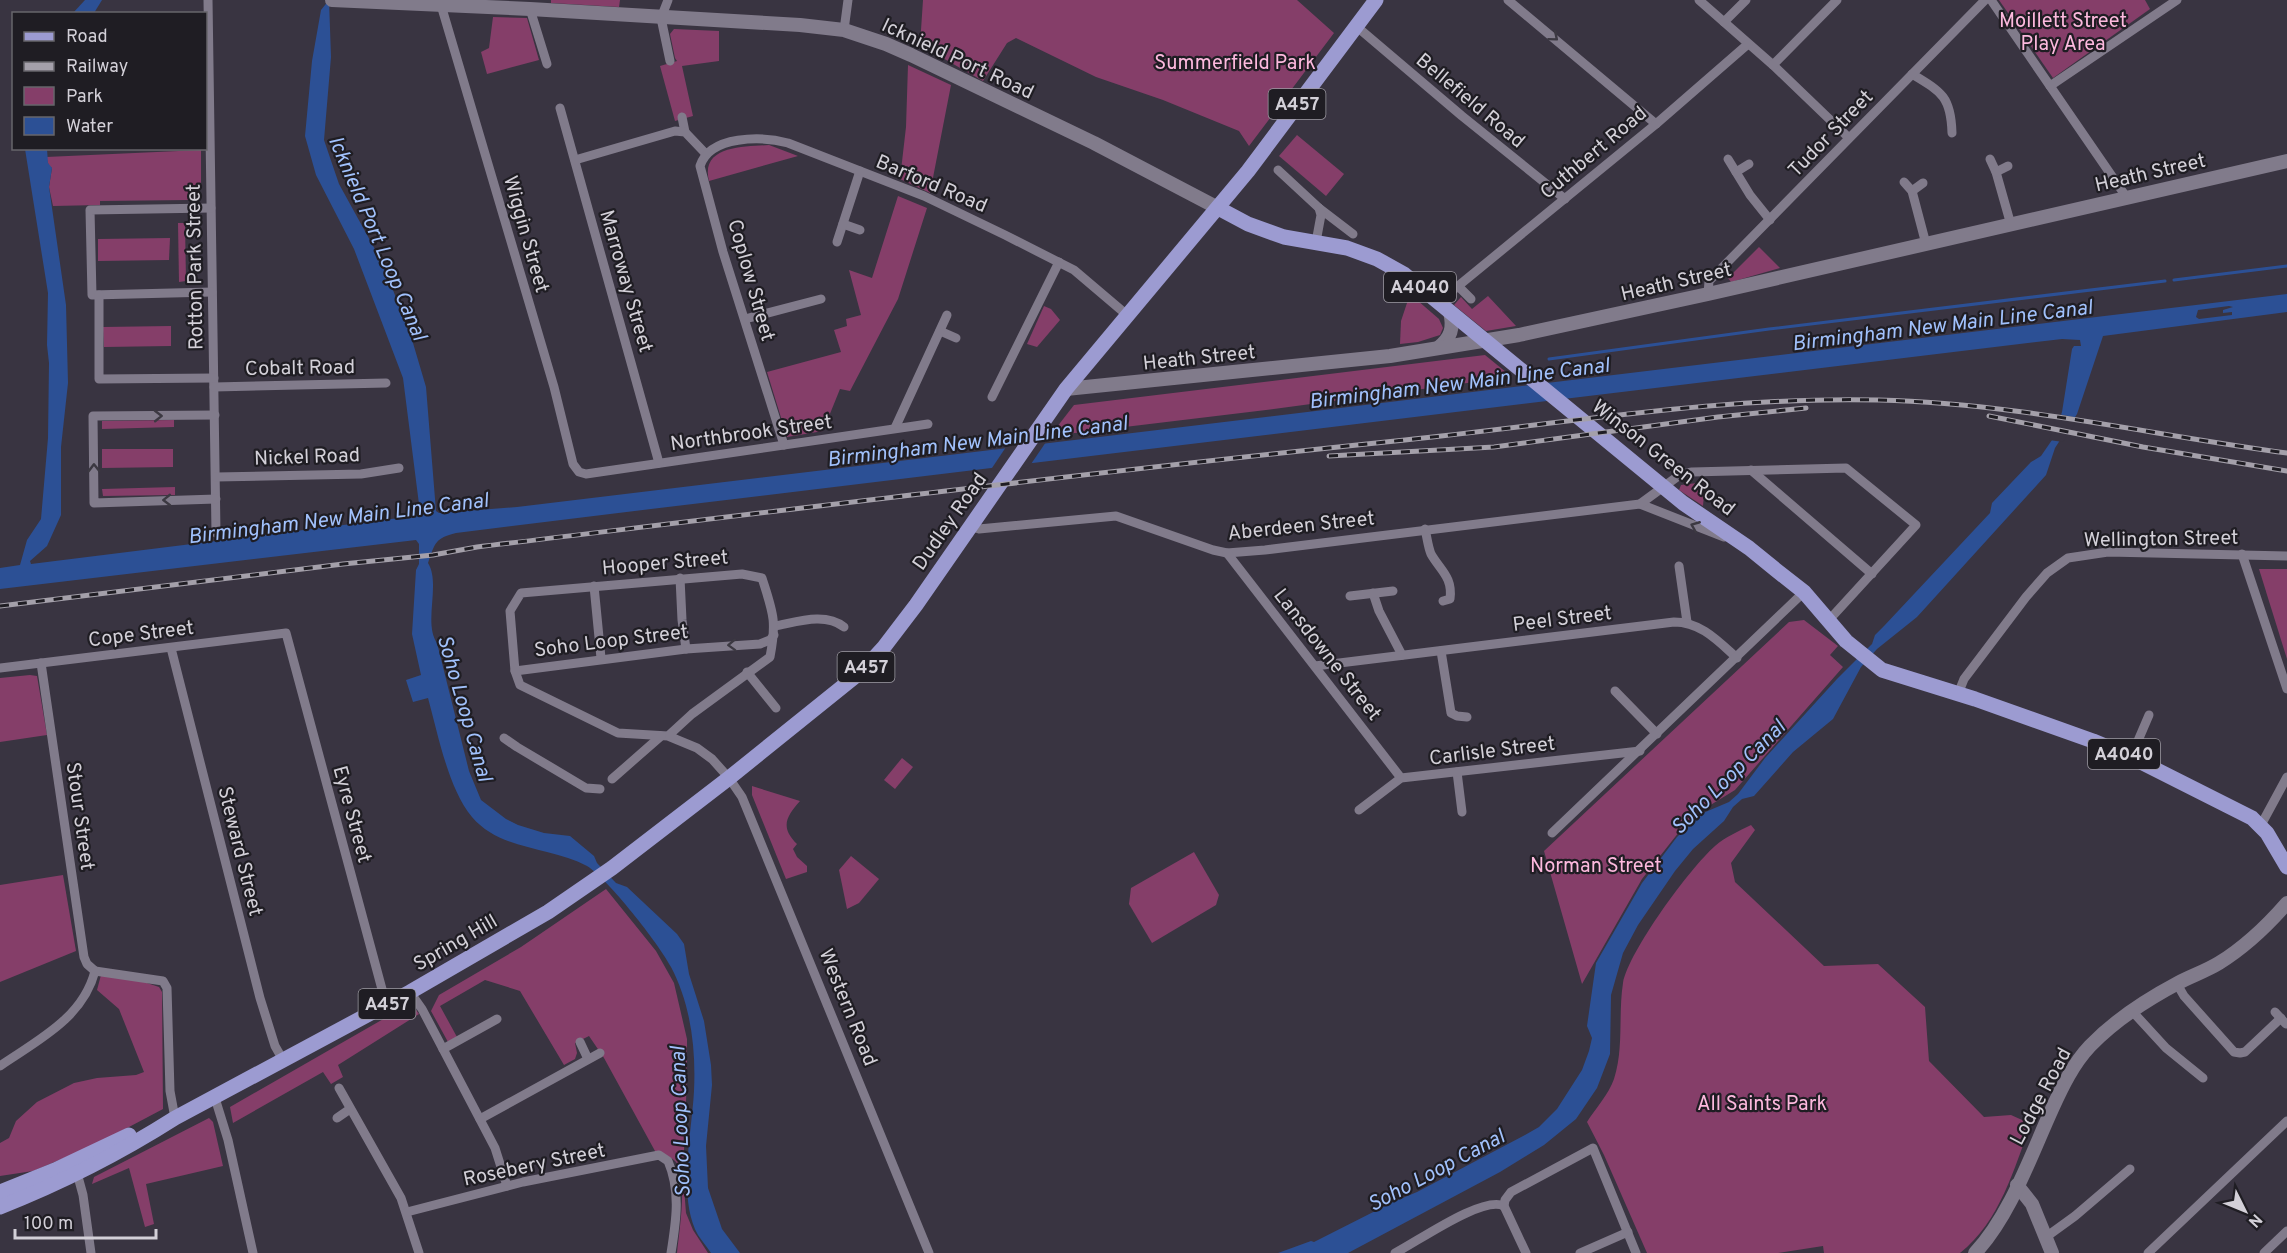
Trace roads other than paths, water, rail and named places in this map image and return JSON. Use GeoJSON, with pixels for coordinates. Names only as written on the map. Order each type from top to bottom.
{"type":"FeatureCollection","features":[{"type":"Feature","properties":{"kind":"main road","name":"Icknield Port Road"},"geometry":{"type":"LineString","coordinates":[[332,0],[530,9],[800,25],[844,30],[886,44],[940,68],[1094,143],[1218,208]]}},
{"type":"Feature","properties":{"kind":"main road","name":"Dudley Road"},"geometry":{"type":"LineString","coordinates":[[593,881],[729,778],[862,671],[911,612],[1066,389],[1218,208],[1376,0]]}},
{"type":"Feature","properties":{"kind":"main road","name":"Heath Street"},"geometry":{"type":"LineString","coordinates":[[1066,389],[1390,356],[1539,331],[2287,161]]}},
{"type":"Feature","properties":{"kind":"main road","name":"Winson Green Road"},"geometry":{"type":"LineString","coordinates":[[1218,208],[1248,224],[1284,237],[1347,248],[1377,259],[1404,274],[1683,503],[1749,548],[1804,592],[1854,647],[1880,668],[1958,694]]}},
{"type":"Feature","properties":{"kind":"main road"},"geometry":{"type":"LineString","coordinates":[[1438,348],[1447,340],[1451,332],[1453,322],[1450,312]]}},
{"type":"Feature","properties":{"kind":"main road","name":"A4040"},"geometry":{"type":"LineString","coordinates":[[1958,694],[2093,741],[2131,757],[2244,813],[2261,825],[2287,867]]}},
{"type":"Feature","properties":{"kind":"main road","name":"Spring Hill"},"geometry":{"type":"LineString","coordinates":[[0,1207],[77,1173],[142,1139],[175,1118],[410,992],[539,917],[593,881]]}},
{"type":"Feature","properties":{"kind":"main road","name":"Lodge Road"},"geometry":{"type":"LineString","coordinates":[[1975,1253],[1991,1234],[2077,1061],[2110,1027],[2132,1011],[2177,984],[2218,964],[2253,939],[2287,903]]}},
{"type":"Feature","properties":{"kind":"main road","name":"Spring Hill"},"geometry":{"type":"LineString","coordinates":[[0,1192],[55,1170],[134,1132],[175,1118]]}},
{"type":"Feature","properties":{"kind":"main road"},"geometry":{"type":"LineString","coordinates":[[2017,1185],[2032,1204],[2052,1253]]}},
{"type":"Feature","properties":{"kind":"street","name":"Rotton Park Street"},"geometry":{"type":"LineString","coordinates":[[208,0],[216,533]]}},
{"type":"Feature","properties":{"kind":"street"},"geometry":{"type":"LineString","coordinates":[[668,0],[662,18],[670,61]]}},
{"type":"Feature","properties":{"kind":"street"},"geometry":{"type":"LineString","coordinates":[[844,30],[848,0]]}},
{"type":"Feature","properties":{"kind":"street"},"geometry":{"type":"LineString","coordinates":[[1508,0],[1656,124]]}},
{"type":"Feature","properties":{"kind":"street"},"geometry":{"type":"LineString","coordinates":[[1698,0],[1773,65],[1849,138]]}},
{"type":"Feature","properties":{"kind":"street"},"geometry":{"type":"LineString","coordinates":[[1725,22],[1746,0]]}},
{"type":"Feature","properties":{"kind":"street"},"geometry":{"type":"LineString","coordinates":[[1773,65],[1838,0]]}},
{"type":"Feature","properties":{"kind":"street","name":"Tudor Street"},"geometry":{"type":"LineString","coordinates":[[1708,294],[1709,281],[1985,0]]}},
{"type":"Feature","properties":{"kind":"street"},"geometry":{"type":"LineString","coordinates":[[1991,0],[2127,198]]}},
{"type":"Feature","properties":{"kind":"street"},"geometry":{"type":"LineString","coordinates":[[2050,86],[2177,0]]}},
{"type":"Feature","properties":{"kind":"street","name":"Wiggin Street"},"geometry":{"type":"LineString","coordinates":[[441,5],[550,376],[573,464],[579,472]]}},
{"type":"Feature","properties":{"kind":"street"},"geometry":{"type":"LineString","coordinates":[[530,9],[547,64]]}},
{"type":"Feature","properties":{"kind":"street","name":"Bellefield Road"},"geometry":{"type":"LineString","coordinates":[[1356,26],[1470,123],[1565,199]]}},
{"type":"Feature","properties":{"kind":"street","name":"Cuthbert Road"},"geometry":{"type":"LineString","coordinates":[[1471,299],[1455,289],[1656,124],[1748,44]]}},
{"type":"Feature","properties":{"kind":"street"},"geometry":{"type":"LineString","coordinates":[[1912,74],[1930,85],[1948,103],[1952,113],[1952,133]]}},
{"type":"Feature","properties":{"kind":"street","name":"Marroway Street"},"geometry":{"type":"LineString","coordinates":[[560,108],[659,463]]}},
{"type":"Feature","properties":{"kind":"street"},"geometry":{"type":"LineString","coordinates":[[682,117],[685,132],[706,154]]}},
{"type":"Feature","properties":{"kind":"street"},"geometry":{"type":"LineString","coordinates":[[575,160],[675,131],[685,132]]}},
{"type":"Feature","properties":{"kind":"street","name":"Barford Road"},"geometry":{"type":"LineString","coordinates":[[706,154],[711,149],[746,139],[770,138],[788,143],[924,196],[1059,262],[1074,270],[1127,315]]}},
{"type":"Feature","properties":{"kind":"street","name":"Coplow Street"},"geometry":{"type":"LineString","coordinates":[[706,154],[700,166],[723,252],[784,445]]}},
{"type":"Feature","properties":{"kind":"street"},"geometry":{"type":"LineString","coordinates":[[1728,159],[1750,195],[1770,220]]}},
{"type":"Feature","properties":{"kind":"street"},"geometry":{"type":"LineString","coordinates":[[1990,159],[2011,225]]}},
{"type":"Feature","properties":{"kind":"street"},"geometry":{"type":"LineString","coordinates":[[1736,171],[1749,164]]}},
{"type":"Feature","properties":{"kind":"street"},"geometry":{"type":"LineString","coordinates":[[1996,172],[2008,166]]}},
{"type":"Feature","properties":{"kind":"street"},"geometry":{"type":"LineString","coordinates":[[1278,170],[1319,208],[1353,234]]}},
{"type":"Feature","properties":{"kind":"street"},"geometry":{"type":"LineString","coordinates":[[837,242],[860,171]]}},
{"type":"Feature","properties":{"kind":"street"},"geometry":{"type":"LineString","coordinates":[[1904,182],[1912,191],[1926,244]]}},
{"type":"Feature","properties":{"kind":"street"},"geometry":{"type":"LineString","coordinates":[[1912,191],[1923,183]]}},
{"type":"Feature","properties":{"kind":"street"},"geometry":{"type":"LineString","coordinates":[[211,208],[90,210],[92,295],[213,292]]}},
{"type":"Feature","properties":{"kind":"street"},"geometry":{"type":"LineString","coordinates":[[1316,242],[1321,215],[1319,208]]}},
{"type":"Feature","properties":{"kind":"street"},"geometry":{"type":"LineString","coordinates":[[843,224],[860,230]]}},
{"type":"Feature","properties":{"kind":"street"},"geometry":{"type":"LineString","coordinates":[[992,397],[1059,262]]}},
{"type":"Feature","properties":{"kind":"street","name":"Cobalt Road"},"geometry":{"type":"LineString","coordinates":[[99,295],[99,379],[386,383]]}},
{"type":"Feature","properties":{"kind":"street"},"geometry":{"type":"LineString","coordinates":[[745,320],[821,299]]}},
{"type":"Feature","properties":{"kind":"street"},"geometry":{"type":"LineString","coordinates":[[895,428],[947,315]]}},
{"type":"Feature","properties":{"kind":"street"},"geometry":{"type":"LineString","coordinates":[[940,331],[956,338]]}},
{"type":"Feature","properties":{"kind":"street"},"geometry":{"type":"LineString","coordinates":[[215,415],[93,416],[94,503],[216,499]]}},
{"type":"Feature","properties":{"kind":"street","name":"Northbrook Street"},"geometry":{"type":"LineString","coordinates":[[579,472],[586,474],[928,424]]}},
{"type":"Feature","properties":{"kind":"street","name":"Nickel Road"},"geometry":{"type":"LineString","coordinates":[[216,477],[361,474],[399,468]]}},
{"type":"Feature","properties":{"kind":"street","name":"Aberdeen Street"},"geometry":{"type":"LineString","coordinates":[[972,527],[979,529],[1116,516],[1178,539],[1227,553],[1640,504],[1681,474],[1692,472],[1846,468],[1858,475],[1916,525],[1872,574]]}},
{"type":"Feature","properties":{"kind":"street"},"geometry":{"type":"LineString","coordinates":[[1751,470],[1872,574],[1829,620]]}},
{"type":"Feature","properties":{"kind":"street"},"geometry":{"type":"LineString","coordinates":[[1640,504],[1749,548]]}},
{"type":"Feature","properties":{"kind":"street"},"geometry":{"type":"LineString","coordinates":[[1425,529],[1431,553],[1444,569],[1449,584],[1450,599],[1443,601]]}},
{"type":"Feature","properties":{"kind":"street","name":"Wellington Street"},"geometry":{"type":"LineString","coordinates":[[1958,694],[1964,679],[2026,597],[2047,573],[2068,558],[2108,552],[2287,556]]}},
{"type":"Feature","properties":{"kind":"street","name":"Lansdowne Street"},"geometry":{"type":"LineString","coordinates":[[1227,553],[1401,778]]}},
{"type":"Feature","properties":{"kind":"street"},"geometry":{"type":"LineString","coordinates":[[2242,554],[2287,688]]}},
{"type":"Feature","properties":{"kind":"street"},"geometry":{"type":"LineString","coordinates":[[1679,566],[1687,622],[1700,627],[1737,658]]}},
{"type":"Feature","properties":{"kind":"street","name":"Hooper Street"},"geometry":{"type":"LineString","coordinates":[[515,671],[510,612],[521,593],[742,574],[762,578],[774,616],[775,631]]}},
{"type":"Feature","properties":{"kind":"street"},"geometry":{"type":"LineString","coordinates":[[680,578],[686,649]]}},
{"type":"Feature","properties":{"kind":"street"},"geometry":{"type":"LineString","coordinates":[[594,586],[601,658]]}},
{"type":"Feature","properties":{"kind":"street"},"geometry":{"type":"LineString","coordinates":[[1350,596],[1393,591]]}},
{"type":"Feature","properties":{"kind":"street"},"geometry":{"type":"LineString","coordinates":[[1552,833],[1804,592]]}},
{"type":"Feature","properties":{"kind":"street"},"geometry":{"type":"LineString","coordinates":[[1373,593],[1379,611],[1402,655]]}},
{"type":"Feature","properties":{"kind":"street"},"geometry":{"type":"LineString","coordinates":[[612,779],[664,736],[770,657],[775,631],[821,618],[835,620],[844,627]]}},
{"type":"Feature","properties":{"kind":"street","name":"Peel Street"},"geometry":{"type":"LineString","coordinates":[[1315,666],[1687,622]]}},
{"type":"Feature","properties":{"kind":"street","name":"Soho Loop Street"},"geometry":{"type":"LineString","coordinates":[[729,778],[712,759],[697,748],[664,736],[618,734],[520,685],[515,671],[601,658],[760,644],[770,640],[775,631]]}},
{"type":"Feature","properties":{"kind":"street","name":"Cope Street"},"geometry":{"type":"LineString","coordinates":[[0,668],[286,633]]}},
{"type":"Feature","properties":{"kind":"street","name":"Eyre Street"},"geometry":{"type":"LineString","coordinates":[[286,633],[386,1004]]}},
{"type":"Feature","properties":{"kind":"street","name":"Steward Street"},"geometry":{"type":"LineString","coordinates":[[171,648],[260,998],[275,1046],[283,1060]]}},
{"type":"Feature","properties":{"kind":"street"},"geometry":{"type":"LineString","coordinates":[[1441,651],[1451,713],[1467,717]]}},
{"type":"Feature","properties":{"kind":"street","name":"Stour Street"},"geometry":{"type":"LineString","coordinates":[[41,663],[84,957],[87,964],[95,971]]}},
{"type":"Feature","properties":{"kind":"street"},"geometry":{"type":"LineString","coordinates":[[747,672],[776,708]]}},
{"type":"Feature","properties":{"kind":"street"},"geometry":{"type":"LineString","coordinates":[[1615,691],[1658,734]]}},
{"type":"Feature","properties":{"kind":"street"},"geometry":{"type":"LineString","coordinates":[[2131,757],[2149,715]]}},
{"type":"Feature","properties":{"kind":"street"},"geometry":{"type":"LineString","coordinates":[[504,738],[586,788],[600,789]]}},
{"type":"Feature","properties":{"kind":"street","name":"Carlisle Street"},"geometry":{"type":"LineString","coordinates":[[1401,778],[1640,751]]}},
{"type":"Feature","properties":{"kind":"street"},"geometry":{"type":"LineString","coordinates":[[1457,771],[1462,812]]}},
{"type":"Feature","properties":{"kind":"street"},"geometry":{"type":"LineString","coordinates":[[2261,825],[2287,777]]}},
{"type":"Feature","properties":{"kind":"street","name":"Western Road"},"geometry":{"type":"LineString","coordinates":[[729,778],[747,808],[929,1253]]}},
{"type":"Feature","properties":{"kind":"street"},"geometry":{"type":"LineString","coordinates":[[1359,810],[1401,778]]}},
{"type":"Feature","properties":{"kind":"street"},"geometry":{"type":"LineString","coordinates":[[0,1066],[59,1026],[75,1011],[91,984],[95,971],[163,981],[167,987],[170,1091],[175,1118]]}},
{"type":"Feature","properties":{"kind":"street"},"geometry":{"type":"LineString","coordinates":[[2177,984],[2184,996],[2234,1052],[2245,1052],[2280,1018]]}},
{"type":"Feature","properties":{"kind":"street"},"geometry":{"type":"LineString","coordinates":[[410,992],[444,1050],[495,1148],[507,1186]]}},
{"type":"Feature","properties":{"kind":"street"},"geometry":{"type":"LineString","coordinates":[[2132,1011],[2166,1048],[2203,1078]]}},
{"type":"Feature","properties":{"kind":"street"},"geometry":{"type":"LineString","coordinates":[[444,1050],[497,1019]]}},
{"type":"Feature","properties":{"kind":"street"},"geometry":{"type":"LineString","coordinates":[[580,1042],[588,1059]]}},
{"type":"Feature","properties":{"kind":"street"},"geometry":{"type":"LineString","coordinates":[[480,1119],[600,1053]]}},
{"type":"Feature","properties":{"kind":"street"},"geometry":{"type":"LineString","coordinates":[[339,1088],[401,1198],[419,1253]]}},
{"type":"Feature","properties":{"kind":"street"},"geometry":{"type":"LineString","coordinates":[[215,1098],[228,1140],[253,1253]]}},
{"type":"Feature","properties":{"kind":"street"},"geometry":{"type":"LineString","coordinates":[[337,1118],[350,1109]]}},
{"type":"Feature","properties":{"kind":"street"},"geometry":{"type":"LineString","coordinates":[[2148,1253],[2287,1121]]}},
{"type":"Feature","properties":{"kind":"street"},"geometry":{"type":"LineString","coordinates":[[1526,1253],[1504,1206],[1505,1200],[1511,1192],[1593,1148],[1636,1253]]}},
{"type":"Feature","properties":{"kind":"street","name":"Rosebery Street"},"geometry":{"type":"LineString","coordinates":[[407,1212],[507,1186],[659,1155],[668,1161],[675,1176],[677,1202],[671,1253]]}},
{"type":"Feature","properties":{"kind":"street"},"geometry":{"type":"LineString","coordinates":[[2046,1237],[2075,1216],[2130,1169]]}},
{"type":"Feature","properties":{"kind":"street"},"geometry":{"type":"LineString","coordinates":[[77,1173],[83,1195],[92,1253]]}},
{"type":"Feature","properties":{"kind":"street"},"geometry":{"type":"LineString","coordinates":[[1402,1252],[1477,1209],[1493,1202],[1504,1206]]}},
{"type":"Feature","properties":{"kind":"street"},"geometry":{"type":"LineString","coordinates":[[2264,1253],[2287,1231]]}},
{"type":"Feature","properties":{"kind":"street"},"geometry":{"type":"LineString","coordinates":[[1580,1253],[1628,1232]]}},
{"type":"Feature","properties":{"kind":"water"},"geometry":{"type":"Polygon","coordinates":[[[85,0],[102,0],[95,12],[74,12],[85,0]]]}},
{"type":"Feature","properties":{"kind":"water"},"geometry":{"type":"Polygon","coordinates":[[[329,0],[331,57],[324,140],[339,184],[377,253],[413,343],[426,387],[436,511],[439,513],[517,507],[2287,294],[2287,312],[2103,336],[2077,414],[2055,448],[2046,475],[1917,617],[1877,649],[1861,667],[1833,719],[1793,752],[1754,796],[1742,799],[1733,807],[1724,821],[1693,849],[1638,925],[1623,953],[1611,995],[1610,1054],[1597,1088],[1576,1119],[1544,1145],[1500,1172],[1348,1253],[1278,1253],[1311,1241],[1314,1242],[1417,1192],[1539,1127],[1557,1109],[1582,1070],[1589,1051],[1592,1038],[1587,1026],[1596,963],[1642,883],[1677,837],[1691,823],[1703,813],[1729,802],[1738,794],[1765,758],[1872,644],[1875,635],[1990,513],[1992,503],[2031,462],[2041,456],[2052,440],[2062,412],[2072,349],[2074,346],[2081,346],[2080,340],[2062,339],[651,509],[456,533],[440,539],[434,546],[428,563],[433,582],[433,635],[437,643],[469,771],[481,800],[518,825],[544,833],[570,836],[594,856],[597,863],[616,883],[627,887],[677,934],[684,944],[689,974],[704,1021],[711,1065],[712,1085],[706,1146],[708,1188],[722,1229],[740,1253],[711,1253],[698,1235],[688,1203],[687,1164],[694,1091],[694,1059],[688,1012],[678,982],[665,957],[645,928],[596,873],[573,860],[497,836],[472,817],[464,805],[450,776],[428,698],[413,702],[406,680],[421,675],[412,634],[416,570],[419,564],[419,544],[416,540],[0,589],[0,568],[20,565],[27,540],[41,519],[48,438],[48,293],[25,150],[47,150],[48,163],[52,168],[49,187],[66,305],[68,383],[61,447],[61,515],[47,546],[30,561],[31,564],[415,516],[420,512],[403,378],[354,249],[316,175],[305,136],[312,61],[321,10],[329,0]],[[2233,307],[2198,310],[2196,317],[2199,319],[2232,315],[2232,312],[2223,313],[2223,310],[2233,307]]]}},
{"type":"Feature","properties":{"kind":"waterway"},"geometry":{"type":"LineString","coordinates":[[2174,280],[2287,266]]}},
{"type":"Feature","properties":{"kind":"waterway","name":"Birmingham New Main Line Canal"},"geometry":{"type":"LineString","coordinates":[[1549,359],[1769,329],[2165,281]]}},
{"type":"Feature","properties":{"kind":"railway"},"geometry":{"type":"LineString","coordinates":[[0,606],[1057,478],[1464,434],[1641,412],[1760,402],[1819,400],[1930,402],[2032,413],[2287,453]]}},
{"type":"Feature","properties":{"kind":"railway"},"geometry":{"type":"LineString","coordinates":[[1329,456],[1494,447],[1718,417],[1806,408]]}},
{"type":"Feature","properties":{"kind":"railway"},"geometry":{"type":"LineString","coordinates":[[1989,416],[2143,447],[2287,471]]}},
{"type":"Feature","properties":{"kind":"park label","name":"Moillett Street Play Area"},"geometry":{"type":"Point","coordinates":[2063,32]}},
{"type":"Feature","properties":{"kind":"park label","name":"Summerfield Park"},"geometry":{"type":"Point","coordinates":[1235,62]}},
{"type":"Feature","properties":{"kind":"park label","name":"Norman Street"},"geometry":{"type":"Point","coordinates":[1596,865]}},
{"type":"Feature","properties":{"kind":"park label","name":"All Saints Park"},"geometry":{"type":"Point","coordinates":[1762,1103]}},
{"type":"Feature","properties":{"kind":"water label","name":"Icknield Port Loop Canal"},"geometry":{"type":"Point","coordinates":[378,238]}},
{"type":"Feature","properties":{"kind":"water label","name":"Soho Loop Canal"},"geometry":{"type":"Point","coordinates":[465,708]}},
{"type":"Feature","properties":{"kind":"water label","name":"Soho Loop Canal"},"geometry":{"type":"Point","coordinates":[1728,777]}},
{"type":"Feature","properties":{"kind":"water label","name":"Soho Loop Canal"},"geometry":{"type":"Point","coordinates":[680,1122]}},
{"type":"Feature","properties":{"kind":"water label","name":"Soho Loop Canal"},"geometry":{"type":"Point","coordinates":[1436,1170]}}]}
